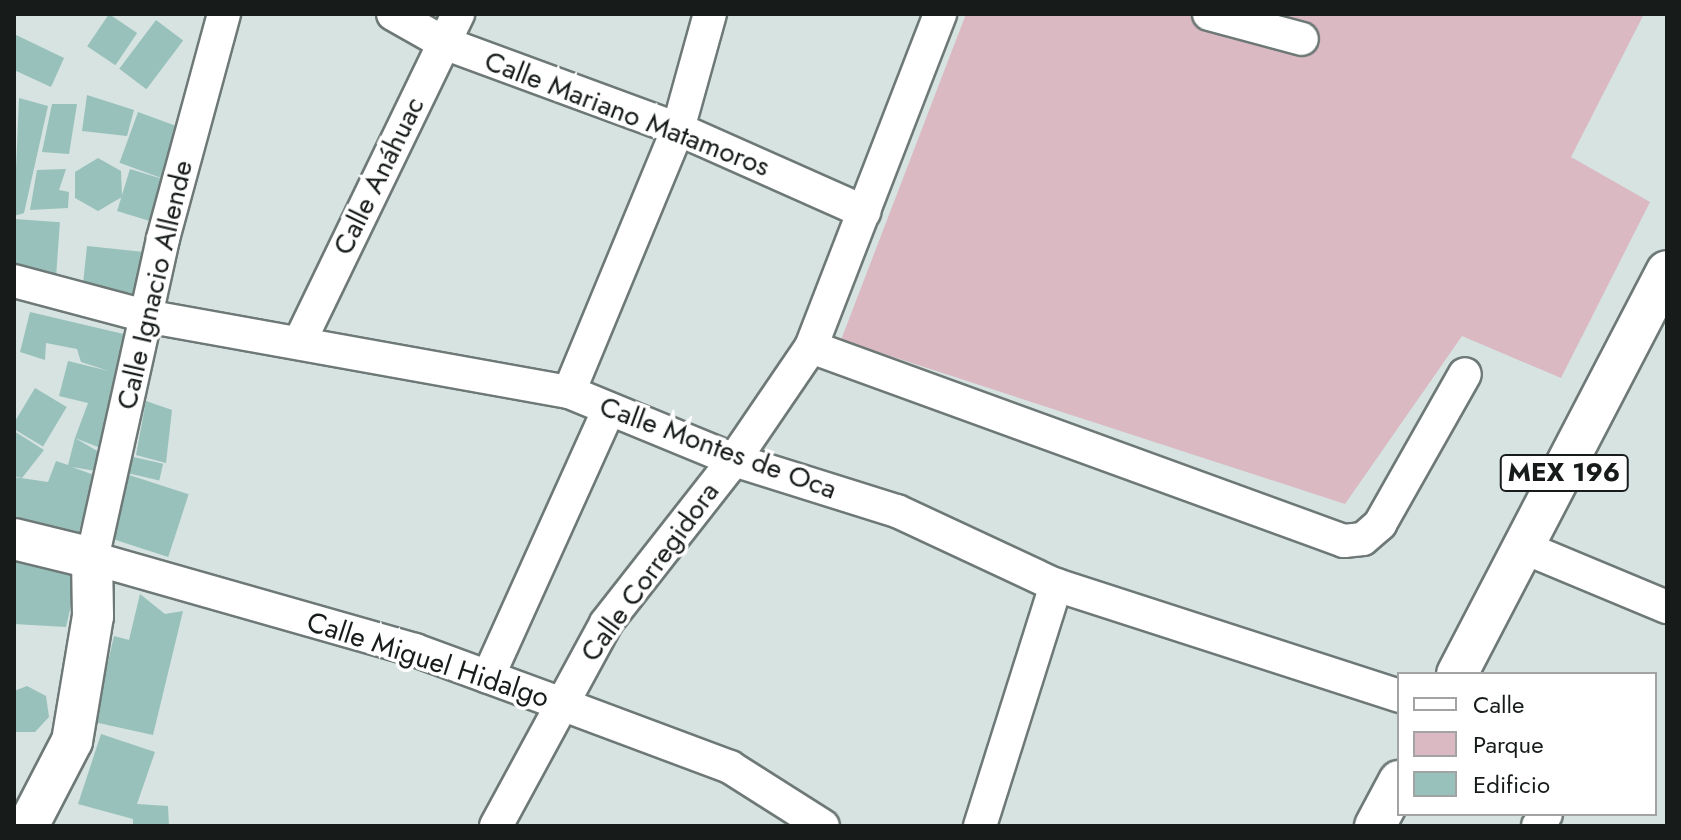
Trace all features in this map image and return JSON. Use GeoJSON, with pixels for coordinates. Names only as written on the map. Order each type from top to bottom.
{"type":"FeatureCollection","features":[{"type":"Feature","properties":{"kind":"main road","name":"MEX 196"},"geometry":{"type":"LineString","coordinates":[[1458,672],[1663,289]]}},
{"type":"Feature","properties":{"kind":"main road","name":"Calle Miguel Hidalgo"},"geometry":{"type":"LineString","coordinates":[[14,539],[92,558]]}},
{"type":"Feature","properties":{"kind":"main road"},"geometry":{"type":"LineString","coordinates":[[28,826],[72,741],[93,616],[92,558]]}},
{"type":"Feature","properties":{"kind":"main road"},"geometry":{"type":"LineString","coordinates":[[1378,825],[1397,785]]}},
{"type":"Feature","properties":{"kind":"street","name":"Calle Ignacio Allende"},"geometry":{"type":"LineString","coordinates":[[92,558],[146,316],[224,14]]}},
{"type":"Feature","properties":{"kind":"street","name":"Calle Mariano Matamoros"},"geometry":{"type":"LineString","coordinates":[[393,14],[444,43],[678,129],[864,212]]}},
{"type":"Feature","properties":{"kind":"street","name":"Calle Anáhuac"},"geometry":{"type":"LineString","coordinates":[[301,339],[458,14]]}},
{"type":"Feature","properties":{"kind":"street"},"geometry":{"type":"LineString","coordinates":[[569,392],[678,129],[710,14]]}},
{"type":"Feature","properties":{"kind":"street","name":"Calle Corregidora"},"geometry":{"type":"LineString","coordinates":[[496,826],[559,703],[606,623],[734,460],[811,347],[940,14]]}},
{"type":"Feature","properties":{"kind":"street"},"geometry":{"type":"LineString","coordinates":[[1209,14],[1302,39]]}},
{"type":"Feature","properties":{"kind":"street","name":"Calle Montes de Oca"},"geometry":{"type":"LineString","coordinates":[[14,281],[146,316],[301,339],[569,392],[608,411],[734,460],[897,511],[1056,585],[1397,695]]}},
{"type":"Feature","properties":{"kind":"street"},"geometry":{"type":"LineString","coordinates":[[811,347],[1344,541],[1363,539],[1380,524],[1465,374]]}},
{"type":"Feature","properties":{"kind":"street"},"geometry":{"type":"LineString","coordinates":[[488,677],[608,411]]}},
{"type":"Feature","properties":{"kind":"street"},"geometry":{"type":"LineString","coordinates":[[1525,548],[1667,607]]}},
{"type":"Feature","properties":{"kind":"street","name":"Calle Miguel Hidalgo"},"geometry":{"type":"LineString","coordinates":[[92,558],[488,677],[559,703],[730,767],[823,826]]}},
{"type":"Feature","properties":{"kind":"street"},"geometry":{"type":"LineString","coordinates":[[980,826],[1056,585]]}},
{"type":"Feature","properties":{"kind":"green space"},"geometry":{"type":"Polygon","coordinates":[[[966,14],[1644,14],[1571,157],[1650,202],[1561,378],[1462,336],[1345,504],[841,340],[966,14]]]}},
{"type":"Feature","properties":{"kind":"building"},"geometry":{"type":"Polygon","coordinates":[[[109,14],[137,33],[115,65],[87,46],[109,14]]]}},
{"type":"Feature","properties":{"kind":"building"},"geometry":{"type":"Polygon","coordinates":[[[156,20],[183,40],[146,89],[119,69],[156,20]]]}},
{"type":"Feature","properties":{"kind":"building"},"geometry":{"type":"Polygon","coordinates":[[[14,34],[64,58],[51,87],[14,70],[14,34]]]}},
{"type":"Feature","properties":{"kind":"building"},"geometry":{"type":"Polygon","coordinates":[[[87,95],[134,110],[127,136],[82,131],[87,95]]]}},
{"type":"Feature","properties":{"kind":"building"},"geometry":{"type":"Polygon","coordinates":[[[19,98],[48,106],[24,213],[14,216],[19,98]]]}},
{"type":"Feature","properties":{"kind":"building"},"geometry":{"type":"Polygon","coordinates":[[[52,104],[77,104],[69,154],[42,152],[52,104]]]}},
{"type":"Feature","properties":{"kind":"building"},"geometry":{"type":"Polygon","coordinates":[[[138,112],[183,128],[165,179],[120,163],[138,112]]]}},
{"type":"Feature","properties":{"kind":"building"},"geometry":{"type":"Polygon","coordinates":[[[98,158],[121,171],[122,197],[98,211],[75,198],[75,172],[98,158]]]}},
{"type":"Feature","properties":{"kind":"building"},"geometry":{"type":"Polygon","coordinates":[[[66,169],[59,190],[69,192],[68,208],[30,210],[37,170],[66,169]]]}},
{"type":"Feature","properties":{"kind":"building"},"geometry":{"type":"Polygon","coordinates":[[[130,169],[163,179],[150,221],[117,211],[130,169]]]}},
{"type":"Feature","properties":{"kind":"building"},"geometry":{"type":"Polygon","coordinates":[[[15,219],[60,222],[56,274],[14,271],[15,219]]]}},
{"type":"Feature","properties":{"kind":"building"},"geometry":{"type":"Polygon","coordinates":[[[87,246],[142,252],[137,294],[83,288],[87,246]]]}},
{"type":"Feature","properties":{"kind":"building"},"geometry":{"type":"Polygon","coordinates":[[[30,312],[132,336],[103,449],[75,438],[88,403],[59,396],[68,361],[109,371],[81,362],[77,349],[46,343],[45,360],[20,352],[30,312]]]}},
{"type":"Feature","properties":{"kind":"building"},"geometry":{"type":"Polygon","coordinates":[[[35,388],[67,407],[43,446],[14,429],[14,423],[35,388]]]}},
{"type":"Feature","properties":{"kind":"building"},"geometry":{"type":"Polygon","coordinates":[[[146,401],[172,410],[166,463],[136,455],[146,401]]]}},
{"type":"Feature","properties":{"kind":"building"},"geometry":{"type":"Polygon","coordinates":[[[14,431],[44,450],[22,478],[14,476],[14,431]]]}},
{"type":"Feature","properties":{"kind":"building"},"geometry":{"type":"Polygon","coordinates":[[[75,438],[99,452],[96,471],[72,467],[94,475],[76,543],[14,528],[14,477],[48,482],[56,461],[68,465],[75,438]]]}},
{"type":"Feature","properties":{"kind":"building"},"geometry":{"type":"Polygon","coordinates":[[[129,456],[163,464],[159,480],[125,473],[129,456]]]}},
{"type":"Feature","properties":{"kind":"building"},"geometry":{"type":"Polygon","coordinates":[[[123,473],[189,494],[168,557],[103,536],[123,473]]]}},
{"type":"Feature","properties":{"kind":"building"},"geometry":{"type":"Polygon","coordinates":[[[14,552],[79,570],[66,627],[14,624],[14,552]]]}},
{"type":"Feature","properties":{"kind":"building"},"geometry":{"type":"Polygon","coordinates":[[[140,594],[165,614],[183,611],[153,735],[94,722],[114,636],[129,640],[140,594]]]}},
{"type":"Feature","properties":{"kind":"building"},"geometry":{"type":"Polygon","coordinates":[[[27,686],[46,696],[49,717],[35,732],[14,732],[14,691],[27,686]]]}},
{"type":"Feature","properties":{"kind":"building"},"geometry":{"type":"Polygon","coordinates":[[[101,734],[155,752],[137,804],[168,806],[169,826],[133,826],[133,819],[78,804],[101,734]]]}}]}
